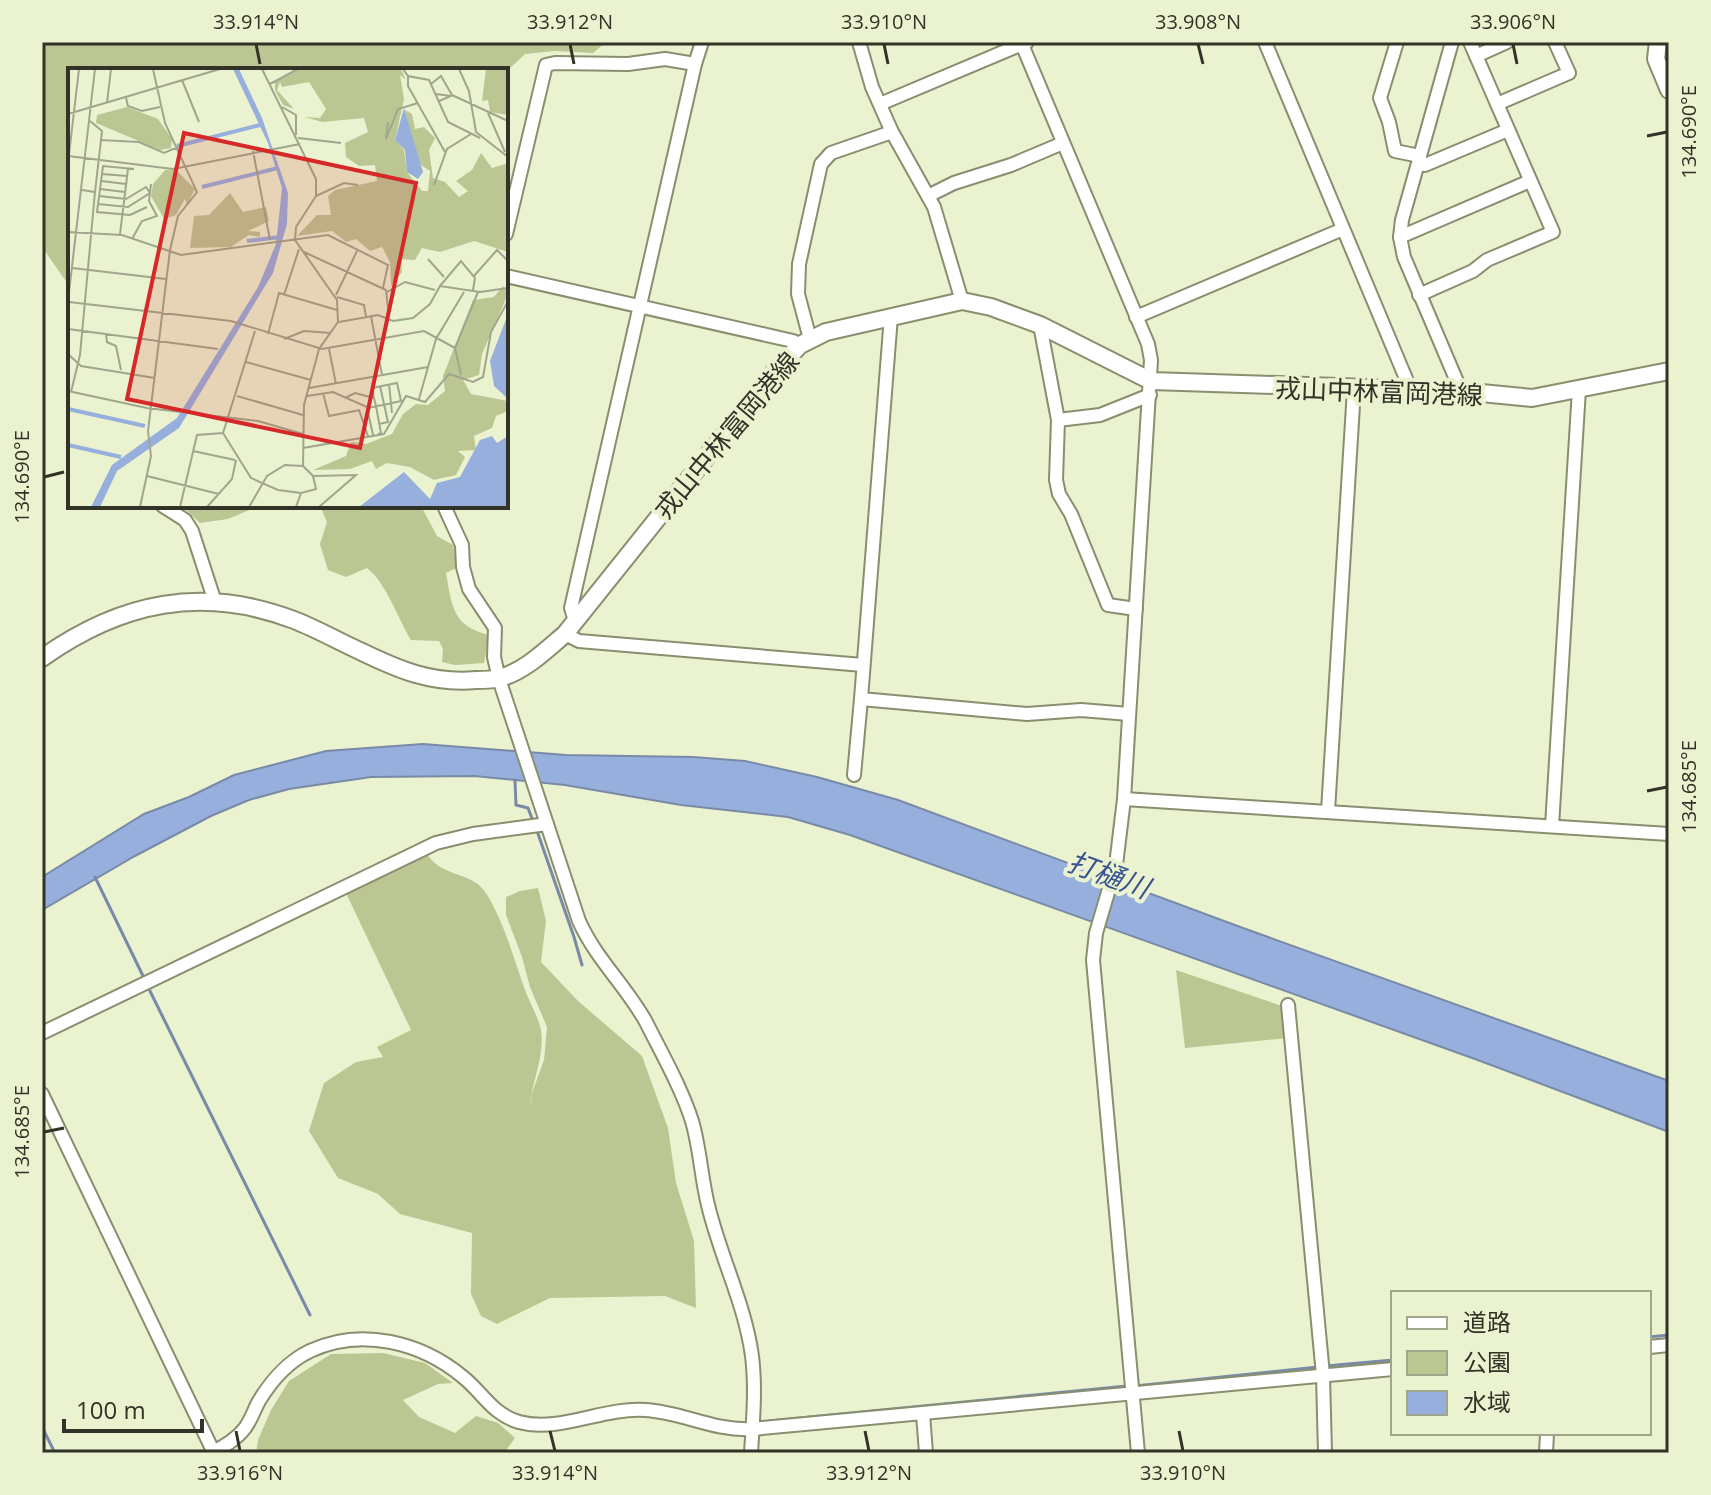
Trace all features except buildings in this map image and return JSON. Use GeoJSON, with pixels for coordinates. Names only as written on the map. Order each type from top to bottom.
{"type":"FeatureCollection","features":[{"type":"Feature","properties":{"kind":"main road"},"geometry":{"type":"LineString","coordinates":[[1658,42],[1656,59],[1669,90]]}},
{"type":"Feature","properties":{"kind":"main road","name":"戎山中林富岡港線"},"geometry":{"type":"LineString","coordinates":[[42,658],[79,633],[109,619],[144,608],[179,602],[215,602],[249,607],[294,620],[401,671],[458,682],[499,679],[534,659],[570,628],[773,374],[805,342],[826,332],[962,301],[991,307],[1040,325],[1151,388],[1461,391],[1516,398],[1669,371]]}},
{"type":"Feature","properties":{"kind":"street"},"geometry":{"type":"LineString","coordinates":[[702,42],[571,608],[570,628],[579,641],[863,665]]}},
{"type":"Feature","properties":{"kind":"street"},"geometry":{"type":"LineString","coordinates":[[859,42],[892,132],[934,207],[962,301]]}},
{"type":"Feature","properties":{"kind":"street"},"geometry":{"type":"LineString","coordinates":[[1265,42],[1409,390]]}},
{"type":"Feature","properties":{"kind":"street"},"geometry":{"type":"LineString","coordinates":[[1397,42],[1380,102],[1389,122],[1395,151],[1425,165],[1508,130]]}},
{"type":"Feature","properties":{"kind":"street"},"geometry":{"type":"LineString","coordinates":[[1452,42],[1402,220],[1400,237],[1404,257],[1419,295],[1461,391]]}},
{"type":"Feature","properties":{"kind":"street"},"geometry":{"type":"LineString","coordinates":[[1419,295],[1473,271],[1487,260],[1553,232],[1470,42]]}},
{"type":"Feature","properties":{"kind":"street"},"geometry":{"type":"LineString","coordinates":[[1476,56],[1507,42]]}},
{"type":"Feature","properties":{"kind":"street"},"geometry":{"type":"LineString","coordinates":[[1497,104],[1569,73],[1555,42]]}},
{"type":"Feature","properties":{"kind":"street"},"geometry":{"type":"LineString","coordinates":[[880,104],[1023,43],[1148,344],[1151,388],[1124,799],[1115,870],[1096,933],[1093,960],[1138,1453]]}},
{"type":"Feature","properties":{"kind":"street"},"geometry":{"type":"LineString","coordinates":[[508,226],[546,65],[628,64],[665,59],[695,64]]}},
{"type":"Feature","properties":{"kind":"street"},"geometry":{"type":"LineString","coordinates":[[508,276],[805,342],[798,294],[799,264],[821,164],[831,153],[892,132]]}},
{"type":"Feature","properties":{"kind":"street"},"geometry":{"type":"LineString","coordinates":[[928,196],[954,183],[1011,165],[1063,143]]}},
{"type":"Feature","properties":{"kind":"street"},"geometry":{"type":"LineString","coordinates":[[1400,237],[1530,181]]}},
{"type":"Feature","properties":{"kind":"street"},"geometry":{"type":"LineString","coordinates":[[1136,317],[1343,229]]}},
{"type":"Feature","properties":{"kind":"street"},"geometry":{"type":"LineString","coordinates":[[854,775],[891,316]]}},
{"type":"Feature","properties":{"kind":"street"},"geometry":{"type":"LineString","coordinates":[[1040,325],[1058,420],[1056,480],[1059,494],[1071,514],[1108,605],[1136,609]]}},
{"type":"Feature","properties":{"kind":"street"},"geometry":{"type":"LineString","coordinates":[[1058,420],[1100,415],[1151,388]]}},
{"type":"Feature","properties":{"kind":"street"},"geometry":{"type":"LineString","coordinates":[[1328,811],[1354,389]]}},
{"type":"Feature","properties":{"kind":"street"},"geometry":{"type":"LineString","coordinates":[[1552,826],[1579,389]]}},
{"type":"Feature","properties":{"kind":"street"},"geometry":{"type":"LineString","coordinates":[[166,508],[185,520],[192,531],[215,602]]}},
{"type":"Feature","properties":{"kind":"street"},"geometry":{"type":"LineString","coordinates":[[445,508],[462,545],[463,567],[469,589],[495,628],[494,657],[499,679],[586,936],[595,953],[634,1001],[683,1096],[692,1121],[708,1205],[746,1326],[752,1357],[751,1453]]}},
{"type":"Feature","properties":{"kind":"street"},"geometry":{"type":"LineString","coordinates":[[861,699],[1027,714],[1081,710],[1129,714]]}},
{"type":"Feature","properties":{"kind":"street"},"geometry":{"type":"LineString","coordinates":[[1124,799],[1669,834]]}},
{"type":"Feature","properties":{"kind":"street"},"geometry":{"type":"LineString","coordinates":[[42,1033],[436,843],[473,834],[547,824]]}},
{"type":"Feature","properties":{"kind":"street"},"geometry":{"type":"LineString","coordinates":[[1288,1005],[1323,1375],[1325,1453]]}},
{"type":"Feature","properties":{"kind":"street"},"geometry":{"type":"LineString","coordinates":[[42,1094],[213,1452],[228,1444],[244,1429],[271,1384],[291,1363],[309,1351],[330,1343],[359,1339],[396,1343],[440,1360],[465,1378],[491,1408],[520,1422],[558,1423],[645,1410],[713,1427],[752,1429],[1391,1369]]}},
{"type":"Feature","properties":{"kind":"street"},"geometry":{"type":"LineString","coordinates":[[923,1414],[926,1453]]}},
{"type":"Feature","properties":{"kind":"green space"},"geometry":{"type":"Polygon","coordinates":[[[42,42],[606,42],[593,53],[555,51],[525,54],[508,70],[68,68],[68,284],[42,247],[42,42]]]}},
{"type":"Feature","properties":{"kind":"green space"},"geometry":{"type":"Polygon","coordinates":[[[184,508],[254,508],[228,519],[200,523],[184,508]]]}},
{"type":"Feature","properties":{"kind":"green space"},"geometry":{"type":"Polygon","coordinates":[[[321,508],[422,508],[437,536],[453,545],[458,567],[446,573],[456,613],[468,626],[489,635],[484,663],[455,665],[442,662],[443,649],[439,641],[411,640],[386,592],[367,568],[346,577],[328,570],[320,544],[327,522],[321,508]]]}},
{"type":"Feature","properties":{"kind":"green space"},"geometry":{"type":"Polygon","coordinates":[[[427,854],[441,867],[480,886],[503,928],[541,1030],[541,1050],[532,1092],[544,1060],[547,1027],[506,915],[506,897],[538,888],[546,921],[541,962],[578,1001],[642,1056],[668,1128],[676,1183],[694,1241],[696,1308],[665,1296],[550,1298],[497,1324],[481,1316],[471,1294],[472,1233],[400,1214],[378,1194],[338,1178],[309,1131],[324,1083],[356,1062],[383,1057],[377,1047],[411,1030],[346,893],[427,854]]]}},
{"type":"Feature","properties":{"kind":"green space"},"geometry":{"type":"Polygon","coordinates":[[[1176,970],[1285,1007],[1288,1038],[1185,1048],[1176,970]]]}},
{"type":"Feature","properties":{"kind":"green space"},"geometry":{"type":"Polygon","coordinates":[[[383,1353],[425,1363],[453,1383],[438,1384],[403,1400],[419,1417],[455,1433],[476,1416],[498,1423],[515,1438],[507,1449],[513,1453],[256,1453],[271,1410],[289,1381],[331,1354],[383,1353]]]}},
{"type":"Feature","properties":{"kind":"water"},"geometry":{"type":"Polygon","coordinates":[[[423,744],[566,755],[745,761],[898,800],[1669,1081],[1669,1132],[1475,1059],[850,835],[788,817],[681,805],[565,785],[474,776],[371,777],[289,789],[249,800],[211,816],[42,910],[42,877],[144,814],[234,775],[326,751],[423,744]]]}},
{"type":"Feature","properties":{"kind":"waterway"},"geometry":{"type":"LineString","coordinates":[[515,780],[516,805],[528,808],[533,821]]}},
{"type":"Feature","properties":{"kind":"waterway"},"geometry":{"type":"LineString","coordinates":[[536,828],[582,965]]}},
{"type":"Feature","properties":{"kind":"waterway"},"geometry":{"type":"LineString","coordinates":[[95,877],[144,978]]}},
{"type":"Feature","properties":{"kind":"waterway"},"geometry":{"type":"LineString","coordinates":[[147,985],[310,1315]]}},
{"type":"Feature","properties":{"kind":"waterway"},"geometry":{"type":"LineString","coordinates":[[1651,1337],[1669,1335]]}},
{"type":"Feature","properties":{"kind":"waterway"},"geometry":{"type":"LineString","coordinates":[[1326,1366],[1391,1360]]}},
{"type":"Feature","properties":{"kind":"waterway"},"geometry":{"type":"LineString","coordinates":[[1135,1386],[1318,1367]]}},
{"type":"Feature","properties":{"kind":"waterway"},"geometry":{"type":"LineString","coordinates":[[769,1421],[1127,1386]]}},
{"type":"Feature","properties":{"kind":"waterway"},"geometry":{"type":"LineString","coordinates":[[42,1427],[55,1453]]}},
{"type":"Feature","properties":{"kind":"water label","name":"打樋川"},"geometry":{"type":"Point","coordinates":[1109,874]}}]}
